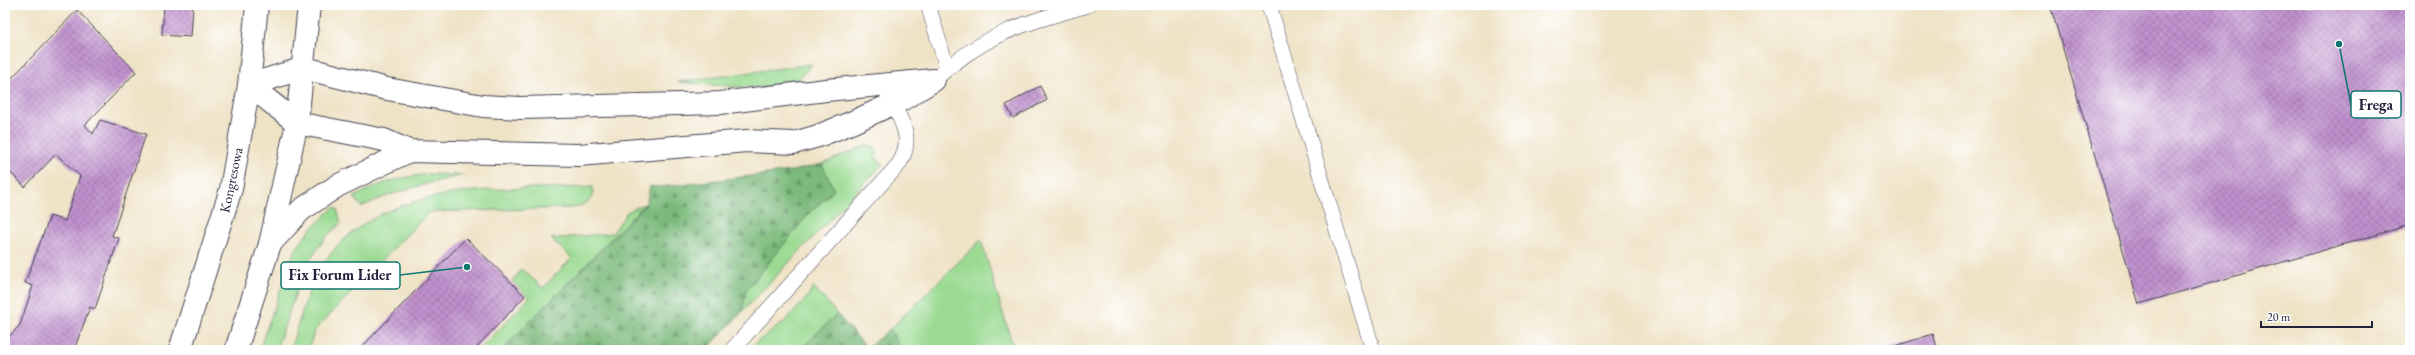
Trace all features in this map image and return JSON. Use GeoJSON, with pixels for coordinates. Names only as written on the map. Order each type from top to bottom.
{"type":"FeatureCollection","features":[{"type":"Feature","properties":{"kind":"street","name":"Kongresowa"},"geometry":{"type":"LineString","coordinates":[[180,350],[231,189],[249,84],[256,5]]}},
{"type":"Feature","properties":{"kind":"street"},"geometry":{"type":"LineString","coordinates":[[236,350],[270,244],[297,123],[304,68],[309,5]]}},
{"type":"Feature","properties":{"kind":"street"},"geometry":{"type":"LineString","coordinates":[[249,84],[304,68],[395,90],[483,106],[520,108],[720,103],[882,84],[940,74]]}},
{"type":"Feature","properties":{"kind":"street"},"geometry":{"type":"LineString","coordinates":[[249,84],[297,123],[384,140],[409,151],[578,154],[747,141],[794,143],[834,130],[909,96],[940,74]]}},
{"type":"Feature","properties":{"kind":"street"},"geometry":{"type":"LineString","coordinates":[[270,244],[301,210],[337,186],[409,151]]}},
{"type":"Feature","properties":{"kind":"lane"},"geometry":{"type":"LineString","coordinates":[[928,5],[940,74],[979,44],[1001,33],[1088,5]]}},
{"type":"Feature","properties":{"kind":"lane"},"geometry":{"type":"LineString","coordinates":[[1269,5],[1373,350]]}},
{"type":"Feature","properties":{"kind":"lane"},"geometry":{"type":"LineString","coordinates":[[732,350],[899,164],[906,152],[908,142],[901,119],[882,84]]}},
{"type":"Feature","properties":{"kind":"green space"},"geometry":{"type":"Polygon","coordinates":[[[812,64],[802,76],[796,80],[789,84],[778,86],[735,87],[678,82],[812,64]]]}},
{"type":"Feature","properties":{"kind":"green space"},"geometry":{"type":"Polygon","coordinates":[[[867,145],[874,147],[878,153],[874,156],[883,164],[742,312],[746,291],[810,212],[834,190],[822,164],[867,145]]]}},
{"type":"Feature","properties":{"kind":"green space"},"geometry":{"type":"Polygon","coordinates":[[[822,164],[834,190],[810,212],[746,290],[742,312],[706,350],[502,350],[646,204],[650,186],[659,187],[792,171],[822,164]]]}},
{"type":"Feature","properties":{"kind":"green space"},"geometry":{"type":"Polygon","coordinates":[[[428,174],[464,175],[399,192],[361,207],[354,197],[390,181],[428,174]]]}},
{"type":"Feature","properties":{"kind":"green space"},"geometry":{"type":"Polygon","coordinates":[[[593,187],[592,196],[588,202],[572,208],[429,212],[315,330],[308,350],[290,350],[308,294],[324,263],[348,236],[378,216],[411,203],[446,195],[484,190],[593,187]]]}},
{"type":"Feature","properties":{"kind":"green space"},"geometry":{"type":"Polygon","coordinates":[[[646,203],[502,350],[479,350],[529,298],[512,281],[522,269],[543,288],[572,258],[551,239],[613,233],[627,212],[646,203]]]}},
{"type":"Feature","properties":{"kind":"green space"},"geometry":{"type":"Polygon","coordinates":[[[334,207],[337,209],[341,223],[326,237],[305,266],[276,350],[259,350],[294,252],[309,231],[334,207]]]}},
{"type":"Feature","properties":{"kind":"green space"},"geometry":{"type":"Polygon","coordinates":[[[981,240],[1014,350],[901,350],[890,329],[981,240]]]}},
{"type":"Feature","properties":{"kind":"green space"},"geometry":{"type":"Polygon","coordinates":[[[814,287],[837,314],[800,350],[746,350],[784,322],[805,300],[814,287]]]}},
{"type":"Feature","properties":{"kind":"green space"},"geometry":{"type":"Polygon","coordinates":[[[837,314],[867,348],[890,329],[901,350],[800,350],[837,314]]]}},
{"type":"Feature","properties":{"kind":"building"},"geometry":{"type":"Polygon","coordinates":[[[164,5],[193,5],[191,37],[162,35],[164,5]]]}},
{"type":"Feature","properties":{"kind":"building"},"geometry":{"type":"Polygon","coordinates":[[[2050,5],[2410,5],[2410,225],[2139,304],[2050,5]]]}},
{"type":"Feature","properties":{"kind":"building"},"geometry":{"type":"Polygon","coordinates":[[[77,10],[136,72],[85,125],[93,134],[100,120],[146,134],[112,236],[119,238],[95,309],[90,307],[74,350],[5,350],[5,341],[20,325],[33,286],[25,283],[50,216],[65,221],[80,176],[56,154],[25,187],[5,167],[5,85],[77,10]]]}},
{"type":"Feature","properties":{"kind":"building"},"geometry":{"type":"Polygon","coordinates":[[[1040,86],[1047,100],[1013,118],[1006,105],[1040,86]]]}},
{"type":"Feature","properties":{"kind":"building"},"geometry":{"type":"Polygon","coordinates":[[[466,238],[525,296],[474,350],[359,350],[466,238]]]}},
{"type":"Feature","properties":{"kind":"building"},"geometry":{"type":"Polygon","coordinates":[[[1933,334],[1938,350],[1883,350],[1933,334]]]}},
{"type":"Feature","properties":{"kind":"place","name":"Frega"},"geometry":{"type":"Point","coordinates":[2339,44]}},
{"type":"Feature","properties":{"kind":"place","name":"Fix Forum Lider"},"geometry":{"type":"Point","coordinates":[467,267]}}]}
